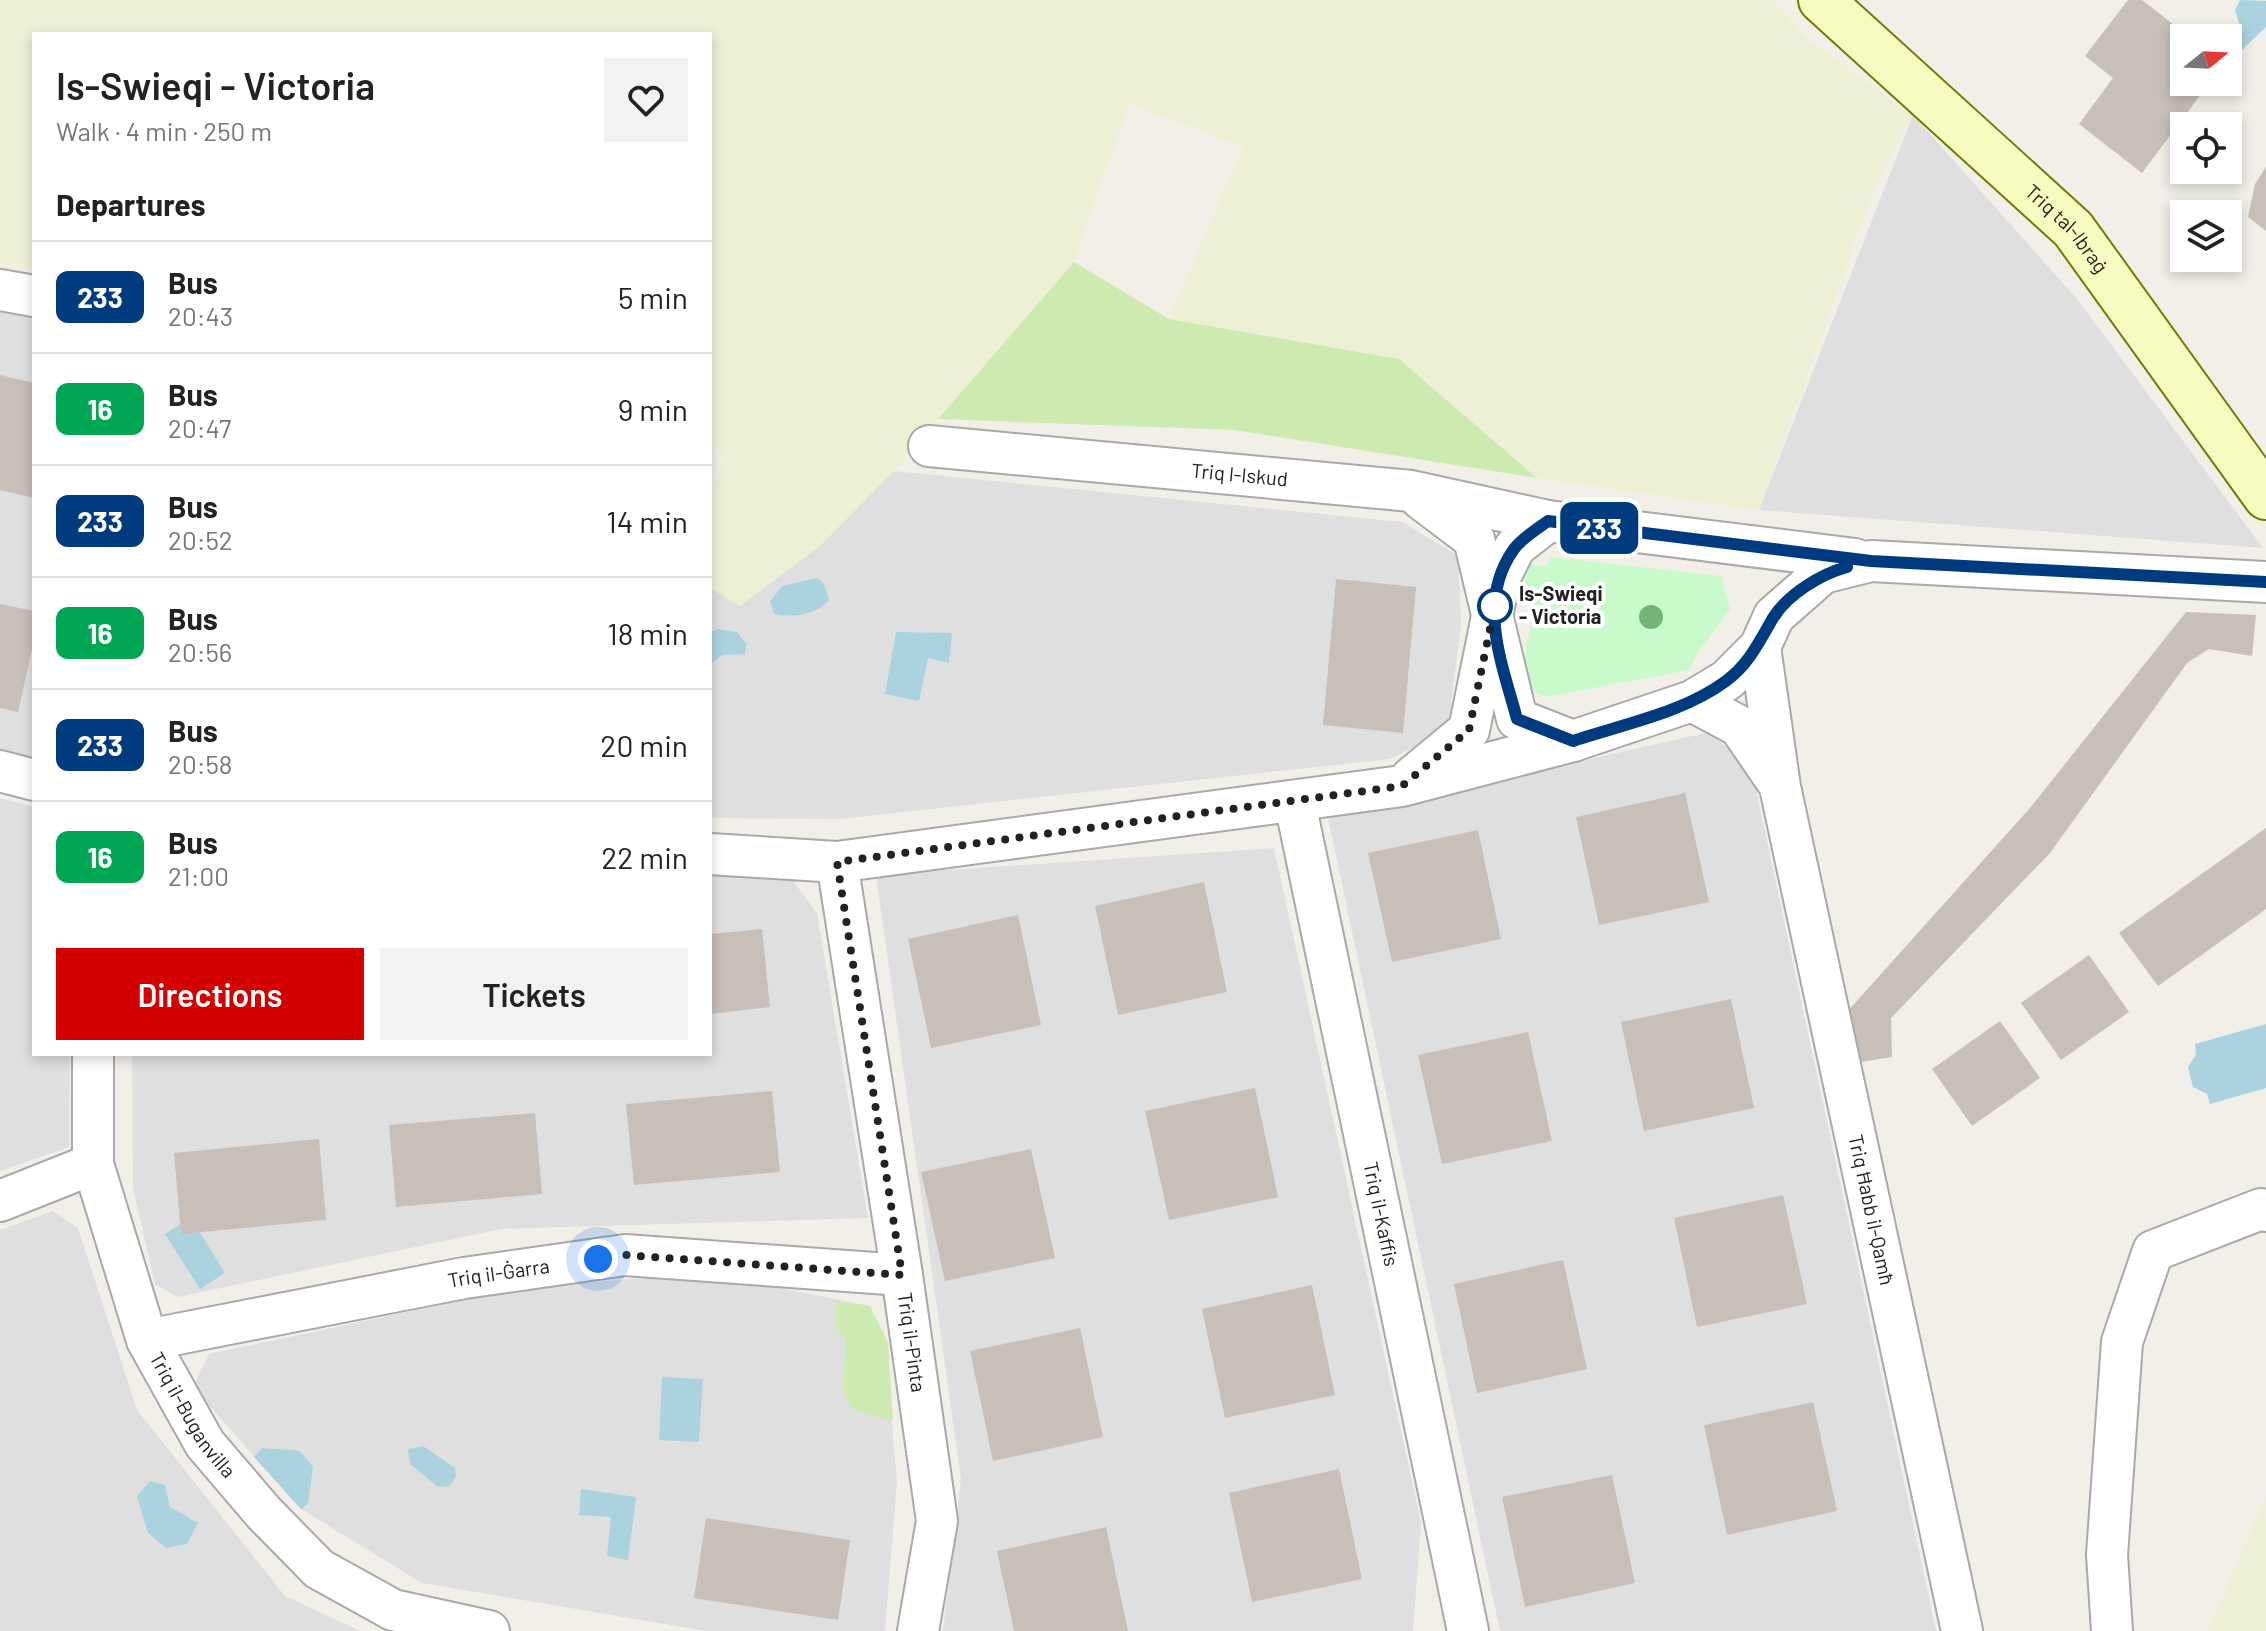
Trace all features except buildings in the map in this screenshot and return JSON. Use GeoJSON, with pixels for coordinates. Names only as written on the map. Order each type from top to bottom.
{"type":"FeatureCollection","features":[{"type":"Feature","properties":{"kind":"main road","name":"Triq tal-Ibraġ"},"geometry":{"type":"LineString","coordinates":[[1821,0],[2073,229],[2266,497]]}},
{"type":"Feature","properties":{"kind":"street"},"geometry":{"type":"LineString","coordinates":[[0,290],[32,296]]}},
{"type":"Feature","properties":{"kind":"street","name":"Triq l-Iskud"},"geometry":{"type":"LineString","coordinates":[[929,446],[1411,491],[1548,521],[1871,561]]}},
{"type":"Feature","properties":{"kind":"street"},"geometry":{"type":"LineString","coordinates":[[1411,491],[1474,539],[1517,719],[1573,741]]}},
{"type":"Feature","properties":{"kind":"street"},"geometry":{"type":"LineString","coordinates":[[1402,786],[1469,730],[1500,577],[1515,547],[1548,521]]}},
{"type":"Feature","properties":{"kind":"street"},"geometry":{"type":"LineString","coordinates":[[1731,546],[1772,585],[1767,631]]}},
{"type":"Feature","properties":{"kind":"street"},"geometry":{"type":"LineString","coordinates":[[712,854],[837,862],[1295,803],[1402,786],[1573,741],[1692,701],[1727,680],[1767,631],[1823,573],[1871,561],[2266,582]]}},
{"type":"Feature","properties":{"kind":"street","name":"Triq Ħabb il-Qamħ"},"geometry":{"type":"LineString","coordinates":[[1767,631],[1780,787],[1962,1631]]}},
{"type":"Feature","properties":{"kind":"street","name":"Triq Ħabb il-Qamħ"},"geometry":{"type":"LineString","coordinates":[[1692,701],[1739,726],[1780,787]]}},
{"type":"Feature","properties":{"kind":"street"},"geometry":{"type":"LineString","coordinates":[[0,771],[32,779]]}},
{"type":"Feature","properties":{"kind":"street","name":"Triq il-Kaffis"},"geometry":{"type":"LineString","coordinates":[[1295,803],[1467,1629]]}},
{"type":"Feature","properties":{"kind":"street","name":"Triq il-Pinta"},"geometry":{"type":"LineString","coordinates":[[837,862],[937,1521],[918,1631]]}},
{"type":"Feature","properties":{"kind":"street","name":"Triq il-Buganvilla"},"geometry":{"type":"LineString","coordinates":[[93,1056],[93,1164],[147,1340],[205,1444],[264,1513],[319,1569],[393,1610],[489,1631]]}},
{"type":"Feature","properties":{"kind":"street"},"geometry":{"type":"LineString","coordinates":[[0,1201],[93,1164]]}},
{"type":"Feature","properties":{"kind":"street"},"geometry":{"type":"LineString","coordinates":[[2112,1631],[2107,1555],[2122,1342],[2153,1251],[2261,1209],[2266,1211]]}},
{"type":"Feature","properties":{"kind":"street","name":"Triq il-Ġarra"},"geometry":{"type":"LineString","coordinates":[[147,1340],[464,1278],[625,1255],[902,1275]]}},
{"type":"Feature","properties":{"kind":"shaded area"},"geometry":{"type":"Polygon","coordinates":[[[1913,115],[2077,299],[2263,548],[1759,510],[1913,115]]]}},
{"type":"Feature","properties":{"kind":"shaded area"},"geometry":{"type":"Polygon","coordinates":[[[0,306],[32,313],[32,758],[0,751],[0,306]]]}},
{"type":"Feature","properties":{"kind":"shaded area"},"geometry":{"type":"Polygon","coordinates":[[[894,471],[1402,522],[1458,556],[1461,622],[1448,730],[1390,759],[839,819],[712,818],[712,586],[747,600],[894,471]]]}},
{"type":"Feature","properties":{"kind":"shaded area"},"geometry":{"type":"Polygon","coordinates":[[[1710,732],[1752,771],[1936,1631],[1500,1631],[1328,818],[1710,732]]]}},
{"type":"Feature","properties":{"kind":"shaded area"},"geometry":{"type":"Polygon","coordinates":[[[0,798],[32,806],[32,1056],[70,1056],[69,1147],[0,1171],[0,798]]]}},
{"type":"Feature","properties":{"kind":"shaded area"},"geometry":{"type":"Polygon","coordinates":[[[1274,848],[1421,1523],[1413,1631],[943,1631],[961,1479],[876,875],[1274,848]]]}},
{"type":"Feature","properties":{"kind":"shaded area"},"geometry":{"type":"Polygon","coordinates":[[[712,869],[787,873],[817,913],[868,1218],[501,1229],[178,1297],[155,1284],[133,1188],[132,1056],[712,1056],[712,869]]]}},
{"type":"Feature","properties":{"kind":"shaded area"},"geometry":{"type":"Polygon","coordinates":[[[53,1211],[78,1228],[137,1410],[285,1596],[360,1631],[0,1631],[0,1230],[53,1211]]]}},
{"type":"Feature","properties":{"kind":"shaded area"},"geometry":{"type":"Polygon","coordinates":[[[707,1273],[870,1306],[884,1335],[897,1481],[885,1631],[706,1631],[422,1583],[301,1509],[193,1387],[209,1354],[521,1288],[707,1273]]]}},
{"type":"Feature","properties":{"kind":"green space"},"geometry":{"type":"Polygon","coordinates":[[[0,0],[1772,0],[1810,41],[1913,115],[1872,195],[1759,510],[1537,478],[1399,359],[1169,319],[1243,147],[1129,104],[1074,262],[894,471],[819,547],[740,606],[712,589],[712,493],[723,459],[712,442],[712,32],[32,32],[32,268],[0,263],[0,0]]]}},
{"type":"Feature","properties":{"kind":"green space"},"geometry":{"type":"Polygon","coordinates":[[[1074,262],[1169,319],[1399,359],[1537,478],[1235,430],[938,419],[1074,262]]]}},
{"type":"Feature","properties":{"kind":"green space"},"geometry":{"type":"Polygon","coordinates":[[[1550,557],[1721,576],[1730,609],[1697,654],[1690,670],[1545,697],[1524,687],[1522,667],[1531,625],[1524,570],[1530,564],[1547,566],[1550,557]]]}},
{"type":"Feature","properties":{"kind":"green space"},"geometry":{"type":"Polygon","coordinates":[[[837,1301],[870,1306],[888,1342],[893,1421],[854,1410],[843,1391],[846,1339],[835,1327],[837,1301]]]}},
{"type":"Feature","properties":{"kind":"green space"},"geometry":{"type":"Polygon","coordinates":[[[2266,1496],[2266,1631],[2208,1631],[2266,1496]]]}},
{"type":"Feature","properties":{"kind":"water"},"geometry":{"type":"Polygon","coordinates":[[[2240,0],[2266,1],[2266,27],[2242,50],[2242,24],[2235,10],[2240,0]]]}},
{"type":"Feature","properties":{"kind":"water"},"geometry":{"type":"Polygon","coordinates":[[[817,578],[823,582],[829,600],[824,605],[804,614],[774,614],[770,602],[782,586],[817,578]]]}},
{"type":"Feature","properties":{"kind":"water"},"geometry":{"type":"Polygon","coordinates":[[[718,629],[737,632],[746,643],[745,654],[722,655],[712,663],[712,631],[718,629]]]}},
{"type":"Feature","properties":{"kind":"water"},"geometry":{"type":"Polygon","coordinates":[[[896,632],[952,633],[949,663],[928,658],[919,701],[885,694],[896,632]]]}},
{"type":"Feature","properties":{"kind":"water"},"geometry":{"type":"Polygon","coordinates":[[[2266,1024],[2266,1088],[2210,1104],[2207,1094],[2193,1087],[2188,1067],[2196,1055],[2195,1044],[2266,1024]]]}},
{"type":"Feature","properties":{"kind":"water"},"geometry":{"type":"Polygon","coordinates":[[[191,1218],[225,1273],[200,1289],[165,1234],[191,1218]]]}},
{"type":"Feature","properties":{"kind":"water"},"geometry":{"type":"Polygon","coordinates":[[[662,1377],[703,1379],[699,1442],[659,1440],[662,1377]]]}},
{"type":"Feature","properties":{"kind":"water"},"geometry":{"type":"Polygon","coordinates":[[[423,1446],[455,1468],[456,1476],[450,1486],[438,1487],[410,1464],[408,1449],[423,1446]]]}},
{"type":"Feature","properties":{"kind":"water"},"geometry":{"type":"Polygon","coordinates":[[[262,1448],[300,1451],[313,1467],[308,1504],[301,1509],[254,1457],[262,1448]]]}},
{"type":"Feature","properties":{"kind":"water"},"geometry":{"type":"Polygon","coordinates":[[[150,1481],[165,1485],[170,1507],[198,1523],[187,1544],[166,1548],[148,1533],[137,1496],[150,1481]]]}},
{"type":"Feature","properties":{"kind":"water"},"geometry":{"type":"Polygon","coordinates":[[[581,1489],[636,1497],[628,1560],[607,1556],[611,1517],[579,1515],[581,1489]]]}},
{"type":"Feature","properties":{"kind":"bus line","name":"233"},"geometry":{"type":"LineString","coordinates":[[1847,567],[1823,573],[1790,601],[1774,616],[1760,647],[1727,680],[1692,701],[1573,741],[1517,719],[1492,623],[1500,577],[1515,547],[1548,521],[1871,561],[2266,582]]}},
{"type":"Feature","properties":{"kind":"place","name":"Is-Swieqi - Victoria"},"geometry":{"type":"Point","coordinates":[1495,606]}},
{"type":"Feature","properties":{"kind":"route"},"geometry":{"type":"LineString","coordinates":[[598,1259],[625,1255],[902,1275],[837,862],[1295,803],[1402,786],[1469,730],[1496,600],[1495,606]]}}]}
